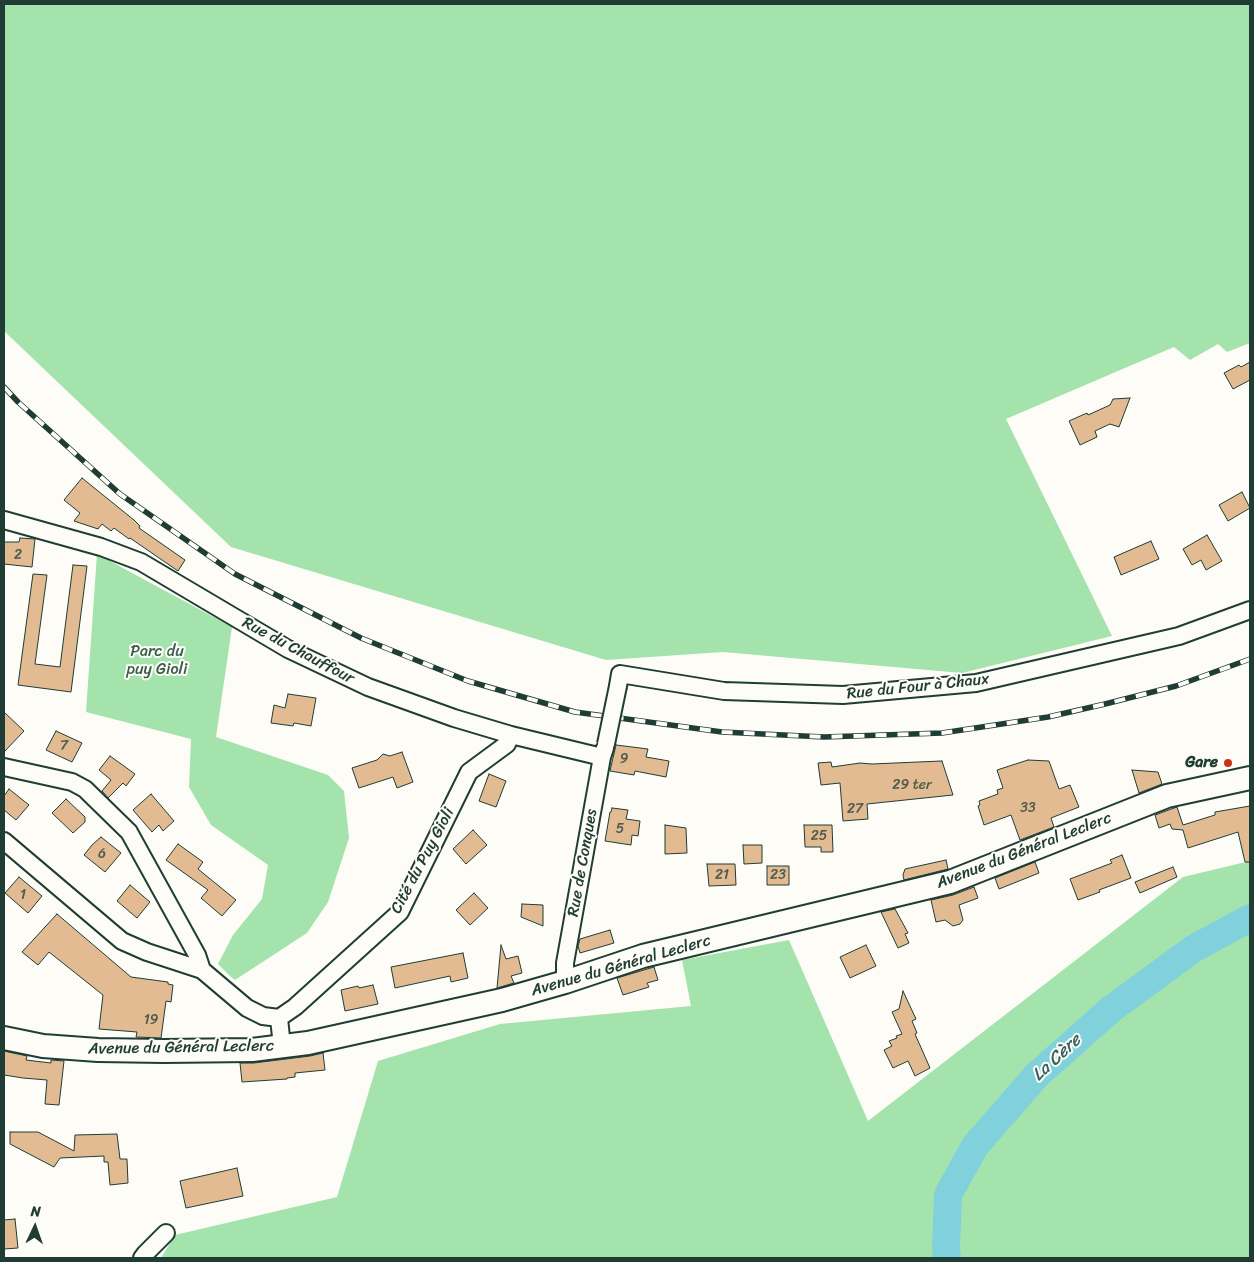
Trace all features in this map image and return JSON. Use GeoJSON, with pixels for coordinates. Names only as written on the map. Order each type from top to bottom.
{"type":"FeatureCollection","features":[{"type":"Feature","properties":{"kind":"street","name":"Rue du Chauffour"},"geometry":{"type":"LineString","coordinates":[[4,520],[101,547],[141,562],[288,649],[359,683],[454,718],[511,735],[604,751]]}},
{"type":"Feature","properties":{"kind":"street","name":"Rue du Four à Chaux"},"geometry":{"type":"LineString","coordinates":[[618,686],[620,674],[724,692],[844,696],[976,684],[1179,636],[1250,610]]}},
{"type":"Feature","properties":{"kind":"street","name":"Rue de Conques"},"geometry":{"type":"LineString","coordinates":[[565,982],[565,963],[604,751],[618,686]]}},
{"type":"Feature","properties":{"kind":"street","name":"Cité du Puy Gioli"},"geometry":{"type":"LineString","coordinates":[[279,1018],[295,1007],[400,912],[469,772],[506,744],[511,735]]}},
{"type":"Feature","properties":{"kind":"street"},"geometry":{"type":"LineString","coordinates":[[4,767],[72,782],[85,789],[129,832],[197,956],[202,970]]}},
{"type":"Feature","properties":{"kind":"street","name":"Avenue du Général Leclerc"},"geometry":{"type":"LineString","coordinates":[[4,1038],[43,1046],[98,1050],[252,1050],[308,1043],[502,1000],[565,982],[643,956],[950,882],[1167,796],[1250,778]]}},
{"type":"Feature","properties":{"kind":"street"},"geometry":{"type":"LineString","coordinates":[[4,841],[122,941],[147,952],[202,970],[246,1008],[263,1016],[279,1018],[282,1047]]}},
{"type":"Feature","properties":{"kind":"street"},"geometry":{"type":"LineString","coordinates":[[142,1258],[166,1234]]}},
{"type":"Feature","properties":{"kind":"green space"},"geometry":{"type":"Polygon","coordinates":[[[4,4],[1250,4],[1250,343],[1227,352],[1218,344],[1190,360],[1174,347],[1006,419],[1112,636],[962,673],[723,652],[606,660],[231,547],[4,331],[4,4]]]}},
{"type":"Feature","properties":{"kind":"green space","name":"Parc du puy Gioli"},"geometry":{"type":"Polygon","coordinates":[[[97,554],[232,627],[216,737],[328,775],[344,791],[349,838],[328,902],[307,933],[235,980],[218,964],[233,935],[262,899],[268,865],[211,825],[189,787],[191,739],[86,712],[97,554]]]}},
{"type":"Feature","properties":{"kind":"green space"},"geometry":{"type":"Polygon","coordinates":[[[1250,861],[1250,1258],[161,1258],[175,1235],[337,1197],[378,1061],[500,1024],[691,1006],[682,960],[789,940],[868,1121],[1183,877],[1250,861]]]}},
{"type":"Feature","properties":{"kind":"building"},"geometry":{"type":"Polygon","coordinates":[[[1250,362],[1250,380],[1233,389],[1224,373],[1239,365],[1241,367],[1250,362]]]}},
{"type":"Feature","properties":{"kind":"building"},"geometry":{"type":"Polygon","coordinates":[[[1130,398],[1119,427],[1110,424],[1095,431],[1097,437],[1080,445],[1069,421],[1110,405],[1113,399],[1130,398]]]}},
{"type":"Feature","properties":{"kind":"building"},"geometry":{"type":"Polygon","coordinates":[[[82,478],[134,520],[140,526],[139,528],[185,560],[178,571],[114,528],[111,531],[102,524],[98,529],[74,521],[80,513],[64,500],[82,478]]]}},
{"type":"Feature","properties":{"kind":"building"},"geometry":{"type":"Polygon","coordinates":[[[1242,492],[1250,508],[1228,521],[1219,505],[1242,492]]]}},
{"type":"Feature","properties":{"kind":"building"},"geometry":{"type":"Polygon","coordinates":[[[1207,535],[1222,561],[1206,570],[1201,560],[1192,565],[1183,549],[1207,535]]]}},
{"type":"Feature","properties":{"kind":"building"},"geometry":{"type":"Polygon","coordinates":[[[20,538],[35,539],[32,567],[4,564],[4,542],[19,542],[20,538]]]}},
{"type":"Feature","properties":{"kind":"building"},"geometry":{"type":"Polygon","coordinates":[[[1151,541],[1159,559],[1121,575],[1114,557],[1151,541]]]}},
{"type":"Feature","properties":{"kind":"building"},"geometry":{"type":"Polygon","coordinates":[[[73,565],[87,566],[71,692],[18,685],[33,574],[47,575],[35,664],[60,667],[73,565]]]}},
{"type":"Feature","properties":{"kind":"building"},"geometry":{"type":"Polygon","coordinates":[[[288,694],[316,698],[311,726],[294,723],[293,726],[271,723],[274,705],[285,708],[288,694]]]}},
{"type":"Feature","properties":{"kind":"building"},"geometry":{"type":"Polygon","coordinates":[[[4,712],[24,731],[4,752],[4,712]]]}},
{"type":"Feature","properties":{"kind":"building"},"geometry":{"type":"Polygon","coordinates":[[[56,731],[82,743],[72,762],[46,750],[56,731]]]}},
{"type":"Feature","properties":{"kind":"building"},"geometry":{"type":"Polygon","coordinates":[[[616,745],[648,749],[646,757],[669,761],[666,777],[635,771],[634,775],[610,771],[616,745]]]}},
{"type":"Feature","properties":{"kind":"building"},"geometry":{"type":"Polygon","coordinates":[[[402,752],[413,782],[397,788],[393,777],[359,788],[352,768],[377,760],[383,754],[390,756],[402,752]]]}},
{"type":"Feature","properties":{"kind":"building"},"geometry":{"type":"Polygon","coordinates":[[[110,756],[135,774],[126,786],[123,783],[108,798],[102,791],[111,780],[99,770],[110,756]]]}},
{"type":"Feature","properties":{"kind":"building"},"geometry":{"type":"Polygon","coordinates":[[[1028,760],[1049,761],[1059,789],[1070,785],[1079,807],[1051,818],[1054,827],[1020,840],[1011,815],[984,825],[978,806],[980,805],[979,801],[998,794],[997,790],[1003,788],[997,770],[1028,760]]]}},
{"type":"Feature","properties":{"kind":"building"},"geometry":{"type":"Polygon","coordinates":[[[942,761],[953,795],[867,804],[868,819],[843,821],[840,783],[821,785],[818,763],[831,762],[832,767],[860,763],[942,761]]]}},
{"type":"Feature","properties":{"kind":"building"},"geometry":{"type":"Polygon","coordinates":[[[1132,770],[1158,772],[1162,784],[1139,793],[1132,770]]]}},
{"type":"Feature","properties":{"kind":"building"},"geometry":{"type":"Polygon","coordinates":[[[489,774],[506,781],[496,807],[479,801],[489,774]]]}},
{"type":"Feature","properties":{"kind":"building"},"geometry":{"type":"Polygon","coordinates":[[[9,789],[29,805],[16,820],[4,810],[4,796],[9,789]]]}},
{"type":"Feature","properties":{"kind":"building"},"geometry":{"type":"Polygon","coordinates":[[[151,794],[174,821],[163,831],[159,825],[152,832],[133,810],[151,794]]]}},
{"type":"Feature","properties":{"kind":"building"},"geometry":{"type":"Polygon","coordinates":[[[66,799],[85,817],[85,822],[73,833],[52,813],[66,799]]]}},
{"type":"Feature","properties":{"kind":"building"},"geometry":{"type":"Polygon","coordinates":[[[1250,806],[1250,862],[1245,862],[1238,832],[1188,848],[1183,830],[1172,829],[1170,824],[1159,828],[1155,815],[1177,807],[1183,825],[1215,815],[1215,812],[1250,806]]]}},
{"type":"Feature","properties":{"kind":"building"},"geometry":{"type":"Polygon","coordinates":[[[612,808],[628,810],[626,819],[640,821],[638,836],[632,835],[631,845],[605,841],[612,808]]]}},
{"type":"Feature","properties":{"kind":"building"},"geometry":{"type":"Polygon","coordinates":[[[665,825],[686,828],[687,853],[665,854],[665,825]]]}},
{"type":"Feature","properties":{"kind":"building"},"geometry":{"type":"Polygon","coordinates":[[[804,825],[832,825],[833,852],[821,852],[821,847],[805,847],[804,825]]]}},
{"type":"Feature","properties":{"kind":"building"},"geometry":{"type":"Polygon","coordinates":[[[473,830],[487,845],[466,864],[453,849],[473,830]]]}},
{"type":"Feature","properties":{"kind":"building"},"geometry":{"type":"Polygon","coordinates":[[[101,837],[121,853],[105,872],[84,855],[101,837]]]}},
{"type":"Feature","properties":{"kind":"building"},"geometry":{"type":"Polygon","coordinates":[[[178,844],[203,862],[198,869],[236,900],[222,916],[201,898],[208,890],[166,860],[178,844]]]}},
{"type":"Feature","properties":{"kind":"building"},"geometry":{"type":"Polygon","coordinates":[[[743,845],[762,845],[762,863],[744,864],[743,845]]]}},
{"type":"Feature","properties":{"kind":"building"},"geometry":{"type":"Polygon","coordinates":[[[1122,855],[1131,878],[1078,900],[1070,879],[1112,863],[1110,860],[1122,855]]]}},
{"type":"Feature","properties":{"kind":"building"},"geometry":{"type":"Polygon","coordinates":[[[946,860],[948,869],[904,880],[905,869],[946,860]]]}},
{"type":"Feature","properties":{"kind":"building"},"geometry":{"type":"Polygon","coordinates":[[[1035,862],[1039,873],[999,889],[995,878],[1035,862]]]}},
{"type":"Feature","properties":{"kind":"building"},"geometry":{"type":"Polygon","coordinates":[[[707,864],[735,864],[736,885],[709,886],[707,864]]]}},
{"type":"Feature","properties":{"kind":"building"},"geometry":{"type":"Polygon","coordinates":[[[767,866],[789,866],[789,885],[767,885],[767,866]]]}},
{"type":"Feature","properties":{"kind":"building"},"geometry":{"type":"Polygon","coordinates":[[[1173,867],[1177,877],[1140,893],[1135,882],[1173,867]]]}},
{"type":"Feature","properties":{"kind":"building"},"geometry":{"type":"Polygon","coordinates":[[[19,877],[42,896],[28,913],[5,893],[19,877]]]}},
{"type":"Feature","properties":{"kind":"building"},"geometry":{"type":"Polygon","coordinates":[[[130,885],[150,902],[137,918],[117,901],[130,885]]]}},
{"type":"Feature","properties":{"kind":"building"},"geometry":{"type":"Polygon","coordinates":[[[974,887],[978,898],[959,905],[963,920],[960,924],[953,926],[945,920],[936,922],[931,900],[953,895],[974,887]]]}},
{"type":"Feature","properties":{"kind":"building"},"geometry":{"type":"Polygon","coordinates":[[[474,893],[488,908],[470,925],[456,910],[474,893]]]}},
{"type":"Feature","properties":{"kind":"building"},"geometry":{"type":"Polygon","coordinates":[[[522,904],[543,905],[543,926],[521,917],[522,904]]]}},
{"type":"Feature","properties":{"kind":"building"},"geometry":{"type":"Polygon","coordinates":[[[895,909],[908,933],[905,934],[909,943],[898,948],[881,912],[895,909]]]}},
{"type":"Feature","properties":{"kind":"building"},"geometry":{"type":"Polygon","coordinates":[[[57,914],[131,977],[168,982],[168,984],[173,985],[171,1002],[166,1001],[161,1038],[136,1037],[137,1032],[99,1029],[103,995],[49,952],[38,965],[22,952],[57,914]]]}},
{"type":"Feature","properties":{"kind":"building"},"geometry":{"type":"Polygon","coordinates":[[[610,930],[614,943],[580,953],[578,946],[580,939],[610,930]]]}},
{"type":"Feature","properties":{"kind":"building"},"geometry":{"type":"Polygon","coordinates":[[[501,945],[506,959],[518,956],[522,973],[511,976],[514,983],[497,988],[501,945]]]}},
{"type":"Feature","properties":{"kind":"building"},"geometry":{"type":"Polygon","coordinates":[[[866,945],[876,966],[850,978],[840,957],[866,945]]]}},
{"type":"Feature","properties":{"kind":"building"},"geometry":{"type":"Polygon","coordinates":[[[463,953],[468,978],[451,982],[450,976],[395,988],[391,967],[463,953]]]}},
{"type":"Feature","properties":{"kind":"building"},"geometry":{"type":"Polygon","coordinates":[[[654,967],[658,980],[647,983],[649,987],[623,995],[617,978],[654,967]]]}},
{"type":"Feature","properties":{"kind":"building"},"geometry":{"type":"Polygon","coordinates":[[[373,985],[378,1004],[345,1011],[341,990],[373,985]]]}},
{"type":"Feature","properties":{"kind":"building"},"geometry":{"type":"Polygon","coordinates":[[[903,991],[916,1019],[912,1021],[917,1033],[915,1034],[930,1068],[915,1076],[908,1061],[893,1068],[884,1050],[892,1046],[889,1041],[902,1034],[892,1012],[899,1009],[903,991]]]}},
{"type":"Feature","properties":{"kind":"building"},"geometry":{"type":"Polygon","coordinates":[[[4,1051],[27,1056],[26,1060],[51,1063],[51,1060],[64,1061],[59,1105],[45,1104],[47,1080],[4,1075],[4,1051]]]}},
{"type":"Feature","properties":{"kind":"building"},"geometry":{"type":"Polygon","coordinates":[[[323,1053],[325,1070],[295,1073],[295,1077],[287,1079],[242,1082],[240,1063],[254,1063],[323,1053]]]}},
{"type":"Feature","properties":{"kind":"building"},"geometry":{"type":"Polygon","coordinates":[[[10,1132],[38,1132],[74,1151],[75,1135],[117,1134],[120,1159],[127,1159],[128,1183],[110,1185],[108,1162],[104,1162],[104,1156],[60,1158],[54,1167],[10,1144],[10,1132]]]}},
{"type":"Feature","properties":{"kind":"building"},"geometry":{"type":"Polygon","coordinates":[[[237,1168],[243,1196],[186,1208],[180,1181],[237,1168]]]}},
{"type":"Feature","properties":{"kind":"building"},"geometry":{"type":"Polygon","coordinates":[[[15,1219],[18,1248],[4,1249],[4,1220],[15,1219]]]}},
{"type":"Feature","properties":{"kind":"waterway","name":"La Cère"},"geometry":{"type":"LineString","coordinates":[[947,1258],[948,1195],[975,1146],[1037,1075],[1110,1010],[1193,949],[1250,918]]}},
{"type":"Feature","properties":{"kind":"railway"},"geometry":{"type":"LineString","coordinates":[[4,387],[18,402],[120,494],[235,574],[361,638],[468,681],[575,712],[722,732],[824,737],[942,733],[1048,717],[1105,704],[1176,686],[1250,659]]}},
{"type":"Feature","properties":{"kind":"place","name":"Gare"},"geometry":{"type":"Point","coordinates":[1228,763]}}]}
